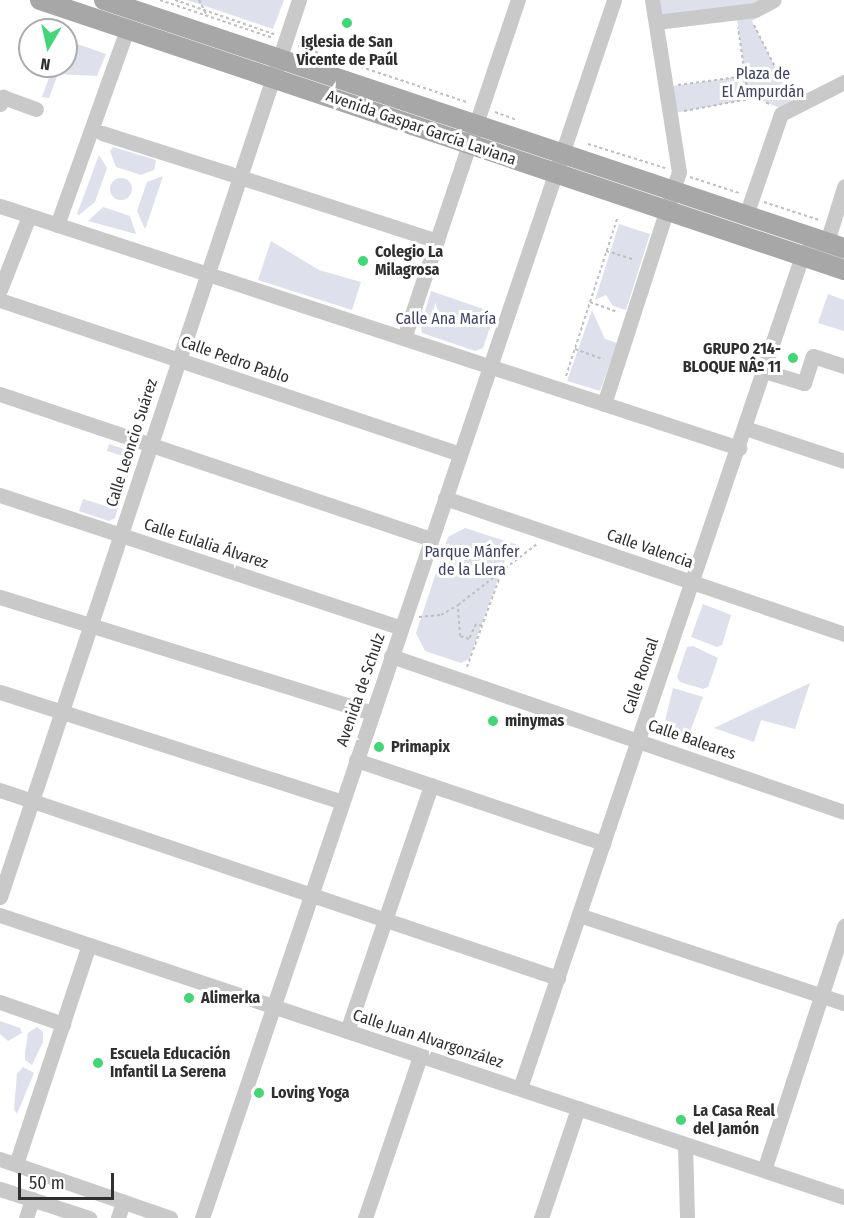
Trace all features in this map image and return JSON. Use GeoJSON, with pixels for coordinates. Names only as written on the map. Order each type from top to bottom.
{"type":"FeatureCollection","features":[{"type":"Feature","properties":{"kind":"main road","name":"Avenida Gaspar García Laviana"},"geometry":{"type":"LineString","coordinates":[[40,0],[127,30],[276,69]]}},
{"type":"Feature","properties":{"kind":"main road","name":"Avenida Gaspar García Laviana"},"geometry":{"type":"LineString","coordinates":[[104,0],[276,69],[473,136],[676,182],[750,207],[835,231]]}},
{"type":"Feature","properties":{"kind":"main road","name":"Avenida Gaspar García Laviana"},"geometry":{"type":"LineString","coordinates":[[560,156],[667,211],[844,270]]}},
{"type":"Feature","properties":{"kind":"street","name":"Calle Leoncio Suárez"},"geometry":{"type":"LineString","coordinates":[[0,897],[208,274],[235,176],[276,69],[281,37],[299,0]]}},
{"type":"Feature","properties":{"kind":"street"},"geometry":{"type":"LineString","coordinates":[[405,338],[518,0]]}},
{"type":"Feature","properties":{"kind":"street","name":"Avenida de Schulz"},"geometry":{"type":"LineString","coordinates":[[202,1218],[614,0]]}},
{"type":"Feature","properties":{"kind":"street"},"geometry":{"type":"LineString","coordinates":[[604,404],[676,182],[670,114],[652,0]]}},
{"type":"Feature","properties":{"kind":"street"},"geometry":{"type":"LineString","coordinates":[[656,22],[755,10],[774,0]]}},
{"type":"Feature","properties":{"kind":"street"},"geometry":{"type":"LineString","coordinates":[[57,225],[127,30]]}},
{"type":"Feature","properties":{"kind":"street"},"geometry":{"type":"LineString","coordinates":[[750,207],[789,108],[844,82]]}},
{"type":"Feature","properties":{"kind":"street"},"geometry":{"type":"LineString","coordinates":[[1,100],[36,109]]}},
{"type":"Feature","properties":{"kind":"street"},"geometry":{"type":"LineString","coordinates":[[102,133],[437,241]]}},
{"type":"Feature","properties":{"kind":"street"},"geometry":{"type":"LineString","coordinates":[[835,231],[844,187]]}},
{"type":"Feature","properties":{"kind":"street"},"geometry":{"type":"LineString","coordinates":[[0,206],[739,448]]}},
{"type":"Feature","properties":{"kind":"street"},"geometry":{"type":"LineString","coordinates":[[0,290],[29,216]]}},
{"type":"Feature","properties":{"kind":"street","name":"Avenida Gaspar García Laviana"},"geometry":{"type":"LineString","coordinates":[[802,256],[807,250],[815,250],[844,258]]}},
{"type":"Feature","properties":{"kind":"street","name":"Calle Roncal"},"geometry":{"type":"LineString","coordinates":[[520,1089],[739,448],[802,256]]}},
{"type":"Feature","properties":{"kind":"street","name":"Calle Pedro Pablo"},"geometry":{"type":"LineString","coordinates":[[0,300],[459,454]]}},
{"type":"Feature","properties":{"kind":"street"},"geometry":{"type":"LineString","coordinates":[[764,370],[804,383],[813,356],[844,366]]}},
{"type":"Feature","properties":{"kind":"street"},"geometry":{"type":"LineString","coordinates":[[0,394],[431,539]]}},
{"type":"Feature","properties":{"kind":"street"},"geometry":{"type":"LineString","coordinates":[[745,428],[844,461]]}},
{"type":"Feature","properties":{"kind":"street","name":"Calle Eulalia Álvarez"},"geometry":{"type":"LineString","coordinates":[[0,495],[121,535],[403,621]]}},
{"type":"Feature","properties":{"kind":"street","name":"Calle Valencia"},"geometry":{"type":"LineString","coordinates":[[445,498],[844,634]]}},
{"type":"Feature","properties":{"kind":"street"},"geometry":{"type":"LineString","coordinates":[[0,597],[372,713]]}},
{"type":"Feature","properties":{"kind":"street","name":"Calle Baleares"},"geometry":{"type":"LineString","coordinates":[[391,656],[844,812]]}},
{"type":"Feature","properties":{"kind":"street"},"geometry":{"type":"LineString","coordinates":[[0,692],[342,802]]}},
{"type":"Feature","properties":{"kind":"street"},"geometry":{"type":"LineString","coordinates":[[356,760],[603,843]]}},
{"type":"Feature","properties":{"kind":"street"},"geometry":{"type":"LineString","coordinates":[[347,1031],[431,785]]}},
{"type":"Feature","properties":{"kind":"street"},"geometry":{"type":"LineString","coordinates":[[0,790],[558,978]]}},
{"type":"Feature","properties":{"kind":"street","name":"Calle Juan Alvargonzález"},"geometry":{"type":"LineString","coordinates":[[0,915],[844,1197]]}},
{"type":"Feature","properties":{"kind":"street"},"geometry":{"type":"LineString","coordinates":[[579,915],[844,1003]]}},
{"type":"Feature","properties":{"kind":"street"},"geometry":{"type":"LineString","coordinates":[[764,1170],[844,926]]}},
{"type":"Feature","properties":{"kind":"street"},"geometry":{"type":"LineString","coordinates":[[16,1164],[89,945]]}},
{"type":"Feature","properties":{"kind":"street"},"geometry":{"type":"LineString","coordinates":[[0,1002],[63,1024]]}},
{"type":"Feature","properties":{"kind":"street"},"geometry":{"type":"LineString","coordinates":[[365,1218],[420,1056]]}},
{"type":"Feature","properties":{"kind":"street"},"geometry":{"type":"LineString","coordinates":[[541,1218],[578,1108]]}},
{"type":"Feature","properties":{"kind":"street"},"geometry":{"type":"LineString","coordinates":[[686,1145],[687,1218]]}},
{"type":"Feature","properties":{"kind":"street"},"geometry":{"type":"LineString","coordinates":[[0,1159],[170,1218]]}},
{"type":"Feature","properties":{"kind":"street"},"geometry":{"type":"LineString","coordinates":[[0,1189],[89,1218]]}},
{"type":"Feature","properties":{"kind":"street"},"geometry":{"type":"LineString","coordinates":[[26,1218],[32,1199]]}},
{"type":"Feature","properties":{"kind":"street"},"geometry":{"type":"LineString","coordinates":[[118,1218],[123,1202]]}},
{"type":"Feature","properties":{"kind":"path"},"geometry":{"type":"LineString","coordinates":[[160,0],[281,37]]}},
{"type":"Feature","properties":{"kind":"path"},"geometry":{"type":"LineString","coordinates":[[175,0],[525,123]]}},
{"type":"Feature","properties":{"kind":"path"},"geometry":{"type":"LineString","coordinates":[[199,0],[207,16]]}},
{"type":"Feature","properties":{"kind":"path"},"geometry":{"type":"LineString","coordinates":[[755,10],[757,18],[752,21],[789,108]]}},
{"type":"Feature","properties":{"kind":"path"},"geometry":{"type":"LineString","coordinates":[[736,12],[748,99]]}},
{"type":"Feature","properties":{"kind":"path"},"geometry":{"type":"LineString","coordinates":[[666,87],[745,76]]}},
{"type":"Feature","properties":{"kind":"path"},"geometry":{"type":"LineString","coordinates":[[670,114],[748,99],[789,108]]}},
{"type":"Feature","properties":{"kind":"path"},"geometry":{"type":"LineString","coordinates":[[560,156],[676,182],[750,207],[835,231]]}},
{"type":"Feature","properties":{"kind":"path"},"geometry":{"type":"LineString","coordinates":[[564,381],[618,216]]}},
{"type":"Feature","properties":{"kind":"path"},"geometry":{"type":"LineString","coordinates":[[606,251],[649,265]]}},
{"type":"Feature","properties":{"kind":"path"},"geometry":{"type":"LineString","coordinates":[[590,302],[632,317]]}},
{"type":"Feature","properties":{"kind":"path"},"geometry":{"type":"LineString","coordinates":[[575,349],[617,364]]}},
{"type":"Feature","properties":{"kind":"path"},"geometry":{"type":"LineString","coordinates":[[403,621],[429,618],[458,605],[503,568],[538,544]]}},
{"type":"Feature","properties":{"kind":"path"},"geometry":{"type":"LineString","coordinates":[[467,667],[503,568]]}},
{"type":"Feature","properties":{"kind":"path"},"geometry":{"type":"LineString","coordinates":[[458,605],[460,636],[470,639],[476,624],[482,626]]}},
{"type":"Feature","properties":{"kind":"green space"},"geometry":{"type":"Polygon","coordinates":[[[187,0],[284,0],[273,29],[187,0]]]}},
{"type":"Feature","properties":{"kind":"green space","name":"Plaza de El Ampurdán"},"geometry":{"type":"Polygon","coordinates":[[[652,0],[774,0],[755,9],[757,18],[752,21],[794,105],[785,110],[755,98],[670,114],[666,87],[745,76],[736,12],[656,22],[652,0]]]}},
{"type":"Feature","properties":{"kind":"green space"},"geometry":{"type":"Polygon","coordinates":[[[78,44],[106,54],[97,76],[78,75],[78,44]]]}},
{"type":"Feature","properties":{"kind":"green space"},"geometry":{"type":"Polygon","coordinates":[[[49,78],[56,78],[49,98],[42,97],[49,78]]]}},
{"type":"Feature","properties":{"kind":"green space"},"geometry":{"type":"Polygon","coordinates":[[[113,147],[156,160],[154,170],[141,175],[116,167],[110,151],[113,147]]]}},
{"type":"Feature","properties":{"kind":"green space"},"geometry":{"type":"Polygon","coordinates":[[[99,155],[107,168],[95,202],[79,215],[77,214],[99,155]]]}},
{"type":"Feature","properties":{"kind":"green space"},"geometry":{"type":"Polygon","coordinates":[[[163,176],[145,229],[137,211],[147,182],[163,176]]]}},
{"type":"Feature","properties":{"kind":"green space"},"geometry":{"type":"Polygon","coordinates":[[[121,178],[129,181],[132,189],[129,197],[121,200],[113,197],[110,189],[113,181],[121,178]]]}},
{"type":"Feature","properties":{"kind":"green space"},"geometry":{"type":"Polygon","coordinates":[[[103,207],[130,216],[136,234],[88,221],[103,207]]]}},
{"type":"Feature","properties":{"kind":"green space"},"geometry":{"type":"Polygon","coordinates":[[[619,224],[650,234],[626,310],[613,306],[606,295],[595,300],[619,224]]]}},
{"type":"Feature","properties":{"kind":"green space"},"geometry":{"type":"Polygon","coordinates":[[[271,241],[319,270],[361,282],[352,310],[258,280],[271,241]]]}},
{"type":"Feature","properties":{"kind":"green space","name":"Calle Ana María"},"geometry":{"type":"Polygon","coordinates":[[[431,291],[495,313],[483,348],[475,351],[422,333],[421,325],[431,291]]]}},
{"type":"Feature","properties":{"kind":"green space"},"geometry":{"type":"Polygon","coordinates":[[[828,294],[844,300],[844,331],[818,323],[828,294]]]}},
{"type":"Feature","properties":{"kind":"green space"},"geometry":{"type":"Polygon","coordinates":[[[592,310],[605,339],[617,343],[600,391],[567,381],[592,310]]]}},
{"type":"Feature","properties":{"kind":"green space"},"geometry":{"type":"Polygon","coordinates":[[[109,444],[136,453],[128,477],[120,475],[126,457],[107,451],[109,444]]]}},
{"type":"Feature","properties":{"kind":"green space"},"geometry":{"type":"Polygon","coordinates":[[[117,483],[125,486],[115,518],[109,521],[79,511],[83,499],[109,507],[117,483]]]}},
{"type":"Feature","properties":{"kind":"green space","name":"Parque Mánfer de la Llera"},"geometry":{"type":"Polygon","coordinates":[[[465,528],[518,545],[515,554],[505,560],[469,659],[461,663],[425,651],[416,633],[448,537],[465,528]]]}},
{"type":"Feature","properties":{"kind":"green space"},"geometry":{"type":"Polygon","coordinates":[[[703,604],[731,615],[722,645],[717,647],[691,637],[703,604]]]}},
{"type":"Feature","properties":{"kind":"green space"},"geometry":{"type":"Polygon","coordinates":[[[693,646],[718,658],[708,687],[703,689],[680,682],[677,677],[687,647],[693,646]]]}},
{"type":"Feature","properties":{"kind":"green space"},"geometry":{"type":"Polygon","coordinates":[[[810,683],[795,729],[761,720],[754,742],[714,728],[810,683]]]}},
{"type":"Feature","properties":{"kind":"green space"},"geometry":{"type":"Polygon","coordinates":[[[673,688],[703,697],[687,740],[662,733],[673,688]]]}},
{"type":"Feature","properties":{"kind":"green space"},"geometry":{"type":"Polygon","coordinates":[[[0,1021],[20,1028],[22,1033],[8,1041],[0,1034],[0,1021]]]}},
{"type":"Feature","properties":{"kind":"green space"},"geometry":{"type":"Polygon","coordinates":[[[37,1027],[43,1032],[43,1042],[32,1065],[25,1060],[25,1053],[28,1033],[37,1027]]]}},
{"type":"Feature","properties":{"kind":"green space"},"geometry":{"type":"Polygon","coordinates":[[[23,1067],[34,1073],[17,1114],[14,1109],[17,1074],[23,1067]]]}},
{"type":"Feature","properties":{"kind":"place","name":"Iglesia de San Vicente de Paúl"},"geometry":{"type":"Point","coordinates":[347,23]}},
{"type":"Feature","properties":{"kind":"place","name":"Colegio La Milagrosa"},"geometry":{"type":"Point","coordinates":[363,261]}},
{"type":"Feature","properties":{"kind":"place","name":"GRUPO 214- BLOQUE NÂº 11"},"geometry":{"type":"Point","coordinates":[793,358]}},
{"type":"Feature","properties":{"kind":"place","name":"minymas"},"geometry":{"type":"Point","coordinates":[493,721]}},
{"type":"Feature","properties":{"kind":"place","name":"Primapix"},"geometry":{"type":"Point","coordinates":[379,747]}},
{"type":"Feature","properties":{"kind":"place","name":"Alimerka"},"geometry":{"type":"Point","coordinates":[189,998]}},
{"type":"Feature","properties":{"kind":"place","name":"Escuela Educación Infantil La Serena"},"geometry":{"type":"Point","coordinates":[98,1063]}},
{"type":"Feature","properties":{"kind":"place","name":"Loving Yoga"},"geometry":{"type":"Point","coordinates":[259,1093]}},
{"type":"Feature","properties":{"kind":"place","name":"La Casa Real del Jamón"},"geometry":{"type":"Point","coordinates":[681,1120]}}]}
